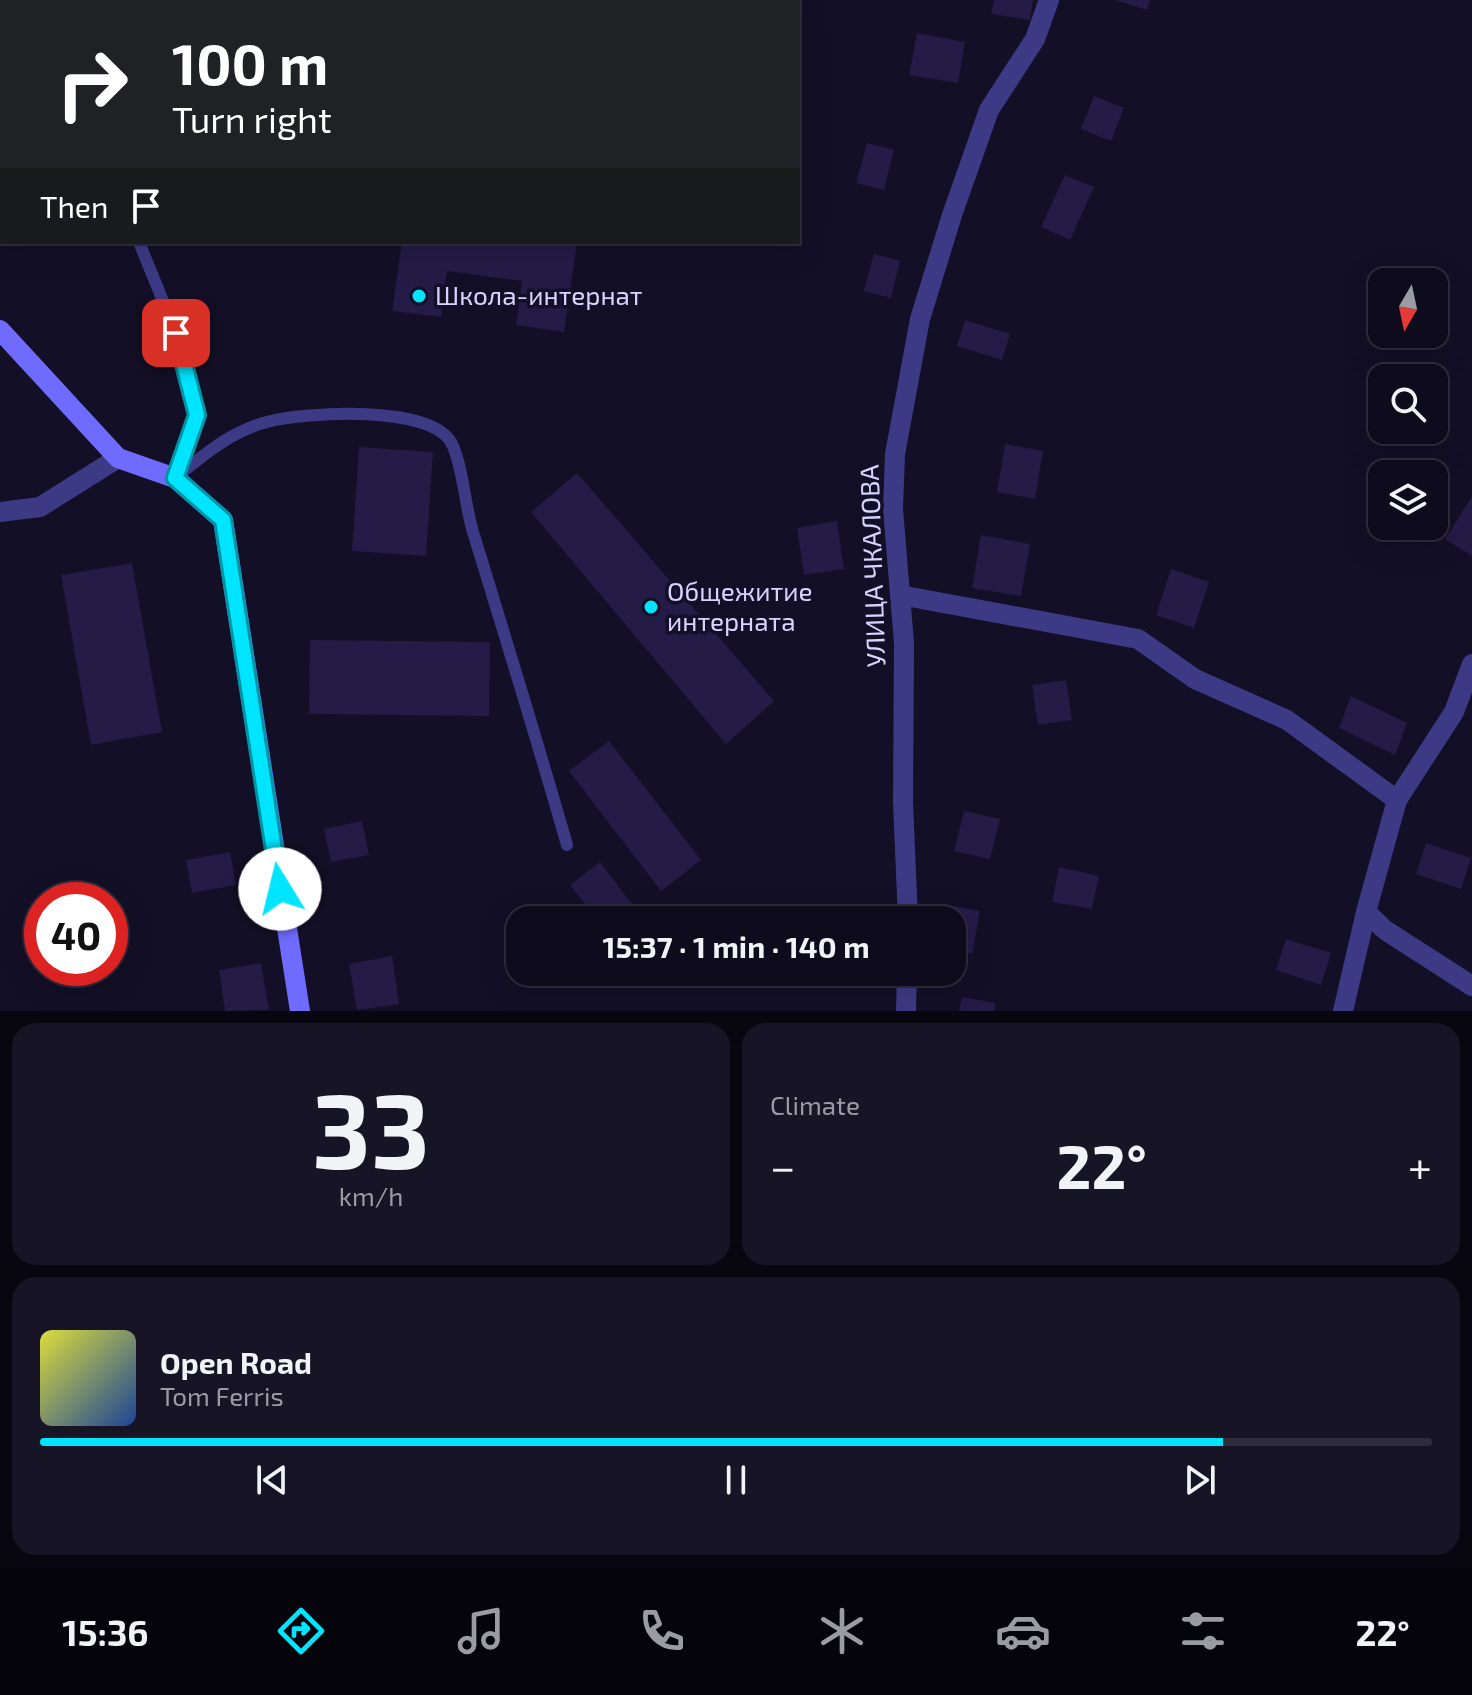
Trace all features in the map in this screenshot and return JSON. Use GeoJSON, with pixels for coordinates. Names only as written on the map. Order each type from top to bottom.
{"type":"FeatureCollection","features":[{"type":"Feature","properties":{"kind":"street","name":"УЛИЦА ЧКАЛОВА"},"geometry":{"type":"LineString","coordinates":[[908,906],[900,595],[893,509],[895,454],[920,319],[989,110],[1035,39],[1049,0]]}},
{"type":"Feature","properties":{"kind":"street"},"geometry":{"type":"LineString","coordinates":[[0,330],[118,458],[175,478],[223,520],[300,1011]]}},
{"type":"Feature","properties":{"kind":"street"},"geometry":{"type":"LineString","coordinates":[[0,512],[40,507],[118,458]]}},
{"type":"Feature","properties":{"kind":"street"},"geometry":{"type":"LineString","coordinates":[[900,595],[1138,639],[1195,679],[1287,720],[1397,800]]}},
{"type":"Feature","properties":{"kind":"street"},"geometry":{"type":"LineString","coordinates":[[1343,1011],[1397,800],[1454,712],[1472,664]]}},
{"type":"Feature","properties":{"kind":"street"},"geometry":{"type":"LineString","coordinates":[[1366,912],[1385,930],[1472,986]]}},
{"type":"Feature","properties":{"kind":"street"},"geometry":{"type":"LineString","coordinates":[[906,1011],[907,986]]}},
{"type":"Feature","properties":{"kind":"lane"},"geometry":{"type":"LineString","coordinates":[[140,244],[176,333],[197,415],[175,478]]}},
{"type":"Feature","properties":{"kind":"lane"},"geometry":{"type":"LineString","coordinates":[[175,478],[222,440],[268,422],[336,414],[378,415],[430,424],[452,442],[467,514],[567,845]]}},
{"type":"Feature","properties":{"kind":"building"},"geometry":{"type":"Polygon","coordinates":[[[994,0],[1033,0],[1030,20],[991,14],[994,0]]]}},
{"type":"Feature","properties":{"kind":"building"},"geometry":{"type":"Polygon","coordinates":[[[1115,0],[1150,0],[1147,10],[1115,0]]]}},
{"type":"Feature","properties":{"kind":"building"},"geometry":{"type":"Polygon","coordinates":[[[917,33],[965,42],[958,83],[909,75],[917,33]]]}},
{"type":"Feature","properties":{"kind":"building"},"geometry":{"type":"Polygon","coordinates":[[[1094,96],[1124,108],[1111,141],[1081,129],[1094,96]]]}},
{"type":"Feature","properties":{"kind":"building"},"geometry":{"type":"Polygon","coordinates":[[[867,143],[894,150],[884,190],[856,183],[867,143]]]}},
{"type":"Feature","properties":{"kind":"building"},"geometry":{"type":"Polygon","coordinates":[[[1065,175],[1094,187],[1070,240],[1041,227],[1065,175]]]}},
{"type":"Feature","properties":{"kind":"building","name":"Школа-интернат"},"geometry":{"type":"Polygon","coordinates":[[[402,244],[577,244],[564,332],[516,325],[522,281],[447,271],[441,317],[392,311],[402,244]]]}},
{"type":"Feature","properties":{"kind":"building"},"geometry":{"type":"Polygon","coordinates":[[[874,254],[900,261],[891,298],[864,291],[874,254]]]}},
{"type":"Feature","properties":{"kind":"building"},"geometry":{"type":"Polygon","coordinates":[[[965,320],[1010,334],[1002,360],[957,346],[965,320]]]}},
{"type":"Feature","properties":{"kind":"building"},"geometry":{"type":"Polygon","coordinates":[[[1005,444],[1043,451],[1035,499],[997,492],[1005,444]]]}},
{"type":"Feature","properties":{"kind":"building"},"geometry":{"type":"Polygon","coordinates":[[[359,447],[433,452],[426,556],[352,551],[359,447]]]}},
{"type":"Feature","properties":{"kind":"building","name":"Общежитие интерната"},"geometry":{"type":"Polygon","coordinates":[[[577,473],[774,701],[726,744],[531,512],[577,473]]]}},
{"type":"Feature","properties":{"kind":"building"},"geometry":{"type":"Polygon","coordinates":[[[1472,496],[1472,556],[1447,540],[1472,496]]]}},
{"type":"Feature","properties":{"kind":"building"},"geometry":{"type":"Polygon","coordinates":[[[837,521],[844,569],[804,575],[797,528],[837,521]]]}},
{"type":"Feature","properties":{"kind":"building"},"geometry":{"type":"Polygon","coordinates":[[[981,535],[1030,544],[1021,596],[972,588],[981,535]]]}},
{"type":"Feature","properties":{"kind":"building"},"geometry":{"type":"Polygon","coordinates":[[[132,563],[162,732],[91,745],[61,575],[132,563]]]}},
{"type":"Feature","properties":{"kind":"building"},"geometry":{"type":"Polygon","coordinates":[[[1171,569],[1209,582],[1194,628],[1156,615],[1171,569]]]}},
{"type":"Feature","properties":{"kind":"building"},"geometry":{"type":"Polygon","coordinates":[[[310,640],[490,642],[489,716],[309,714],[310,640]]]}},
{"type":"Feature","properties":{"kind":"building"},"geometry":{"type":"Polygon","coordinates":[[[1066,680],[1072,720],[1038,725],[1032,685],[1066,680]]]}},
{"type":"Feature","properties":{"kind":"building"},"geometry":{"type":"Polygon","coordinates":[[[1351,696],[1407,723],[1395,755],[1339,728],[1351,696]]]}},
{"type":"Feature","properties":{"kind":"building"},"geometry":{"type":"Polygon","coordinates":[[[609,741],[701,860],[661,891],[569,771],[609,741]]]}},
{"type":"Feature","properties":{"kind":"building"},"geometry":{"type":"Polygon","coordinates":[[[964,811],[1000,819],[990,859],[954,851],[964,811]]]}},
{"type":"Feature","properties":{"kind":"building"},"geometry":{"type":"Polygon","coordinates":[[[362,821],[369,855],[331,862],[324,829],[362,821]]]}},
{"type":"Feature","properties":{"kind":"building"},"geometry":{"type":"Polygon","coordinates":[[[1426,843],[1471,858],[1461,889],[1416,874],[1426,843]]]}},
{"type":"Feature","properties":{"kind":"building"},"geometry":{"type":"Polygon","coordinates":[[[230,852],[236,885],[192,893],[186,860],[230,852]]]}},
{"type":"Feature","properties":{"kind":"building"},"geometry":{"type":"Polygon","coordinates":[[[600,862],[633,906],[586,906],[570,885],[600,862]]]}},
{"type":"Feature","properties":{"kind":"building"},"geometry":{"type":"Polygon","coordinates":[[[1059,867],[1099,876],[1092,909],[1052,902],[1059,867]]]}},
{"type":"Feature","properties":{"kind":"building"},"geometry":{"type":"Polygon","coordinates":[[[966,908],[980,911],[972,954],[966,953],[966,908]]]}},
{"type":"Feature","properties":{"kind":"building"},"geometry":{"type":"Polygon","coordinates":[[[1286,939],[1331,953],[1321,985],[1276,970],[1286,939]]]}},
{"type":"Feature","properties":{"kind":"building"},"geometry":{"type":"Polygon","coordinates":[[[392,956],[399,1004],[357,1010],[349,964],[392,956]]]}},
{"type":"Feature","properties":{"kind":"building"},"geometry":{"type":"Polygon","coordinates":[[[261,963],[269,1010],[225,1011],[219,970],[261,963]]]}},
{"type":"Feature","properties":{"kind":"building"},"geometry":{"type":"Polygon","coordinates":[[[962,997],[996,1003],[994,1011],[959,1011],[962,997]]]}},
{"type":"Feature","properties":{"kind":"place","name":"Школа-интернат"},"geometry":{"type":"Point","coordinates":[419,296]}},
{"type":"Feature","properties":{"kind":"place","name":"Общежитие интерната"},"geometry":{"type":"Point","coordinates":[651,607]}},
{"type":"Feature","properties":{"kind":"route"},"geometry":{"type":"LineString","coordinates":[[176,333],[197,415],[175,478],[223,520],[280,889]]}}]}
